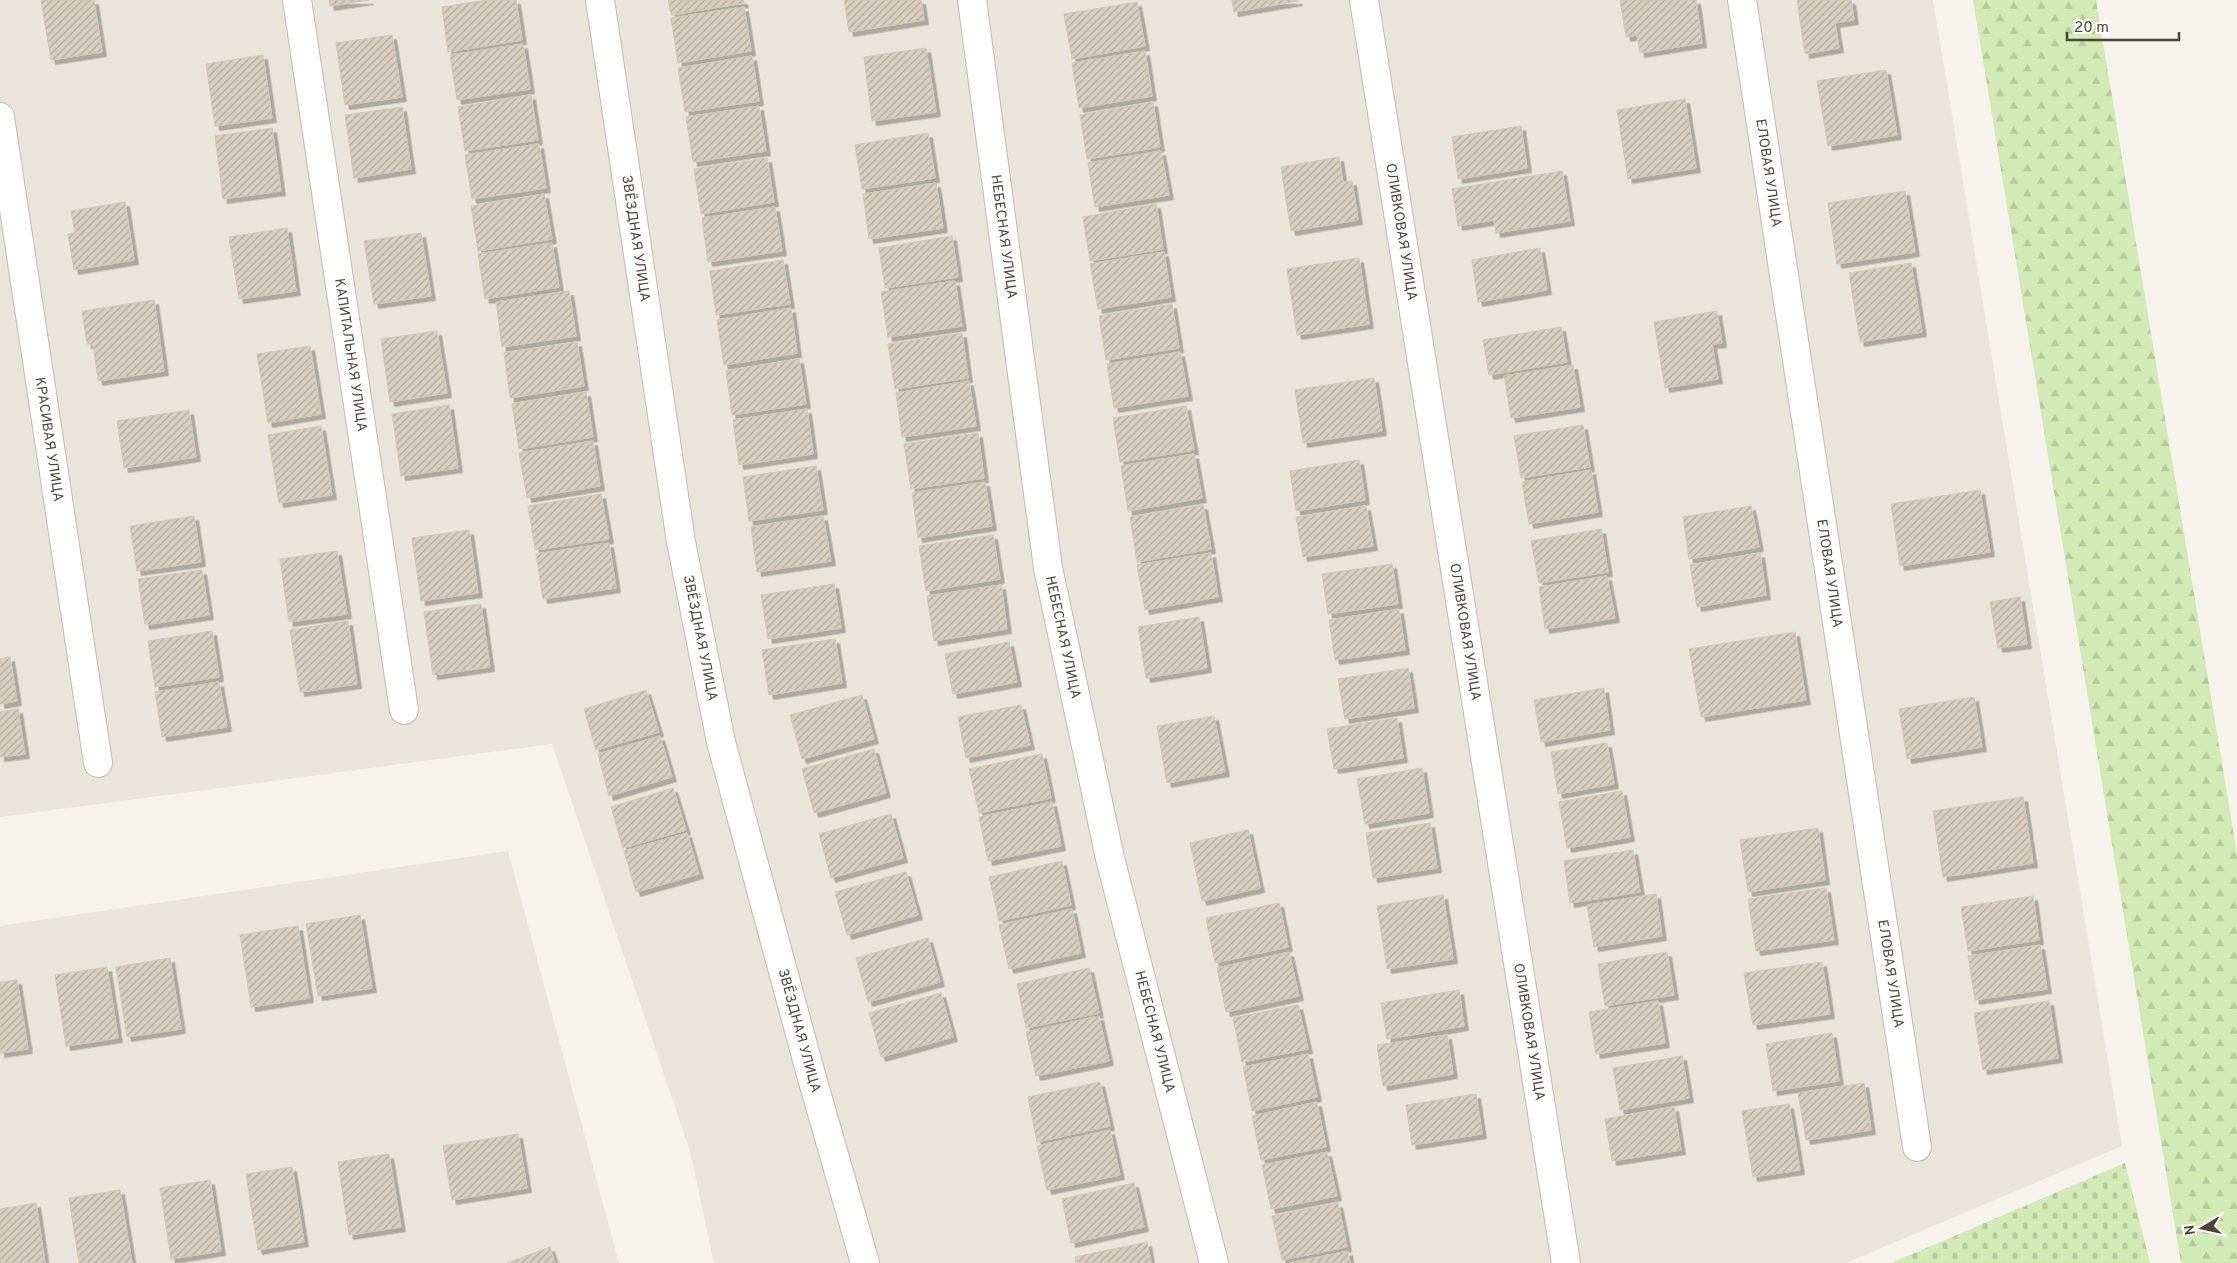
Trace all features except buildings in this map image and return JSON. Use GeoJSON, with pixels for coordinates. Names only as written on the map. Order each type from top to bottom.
{"type":"FeatureCollection","features":[{"type":"Feature","properties":{"kind":"street","name":"КАПИТАЛЬНАЯ УЛИЦА"},"geometry":{"type":"LineString","coordinates":[[297,0],[404,710]]}},
{"type":"Feature","properties":{"kind":"street","name":"ЗВЁЗДНАЯ УЛИЦА"},"geometry":{"type":"LineString","coordinates":[[600,0],[681,542],[721,742],[865,1263]]}},
{"type":"Feature","properties":{"kind":"street","name":"НЕБЕСНАЯ УЛИЦА"},"geometry":{"type":"LineString","coordinates":[[972,0],[1048,568],[1110,858],[1214,1263]]}},
{"type":"Feature","properties":{"kind":"street","name":"ОЛИВКОВАЯ УЛИЦА"},"geometry":{"type":"LineString","coordinates":[[1364,0],[1566,1263]]}},
{"type":"Feature","properties":{"kind":"street","name":"ЕЛОВАЯ УЛИЦА"},"geometry":{"type":"LineString","coordinates":[[1742,0],[1917,1148]]}},
{"type":"Feature","properties":{"kind":"street","name":"КРАСИВАЯ УЛИЦА"},"geometry":{"type":"LineString","coordinates":[[0,117],[98,763]]}},
{"type":"Feature","properties":{"kind":"shaded area"},"geometry":{"type":"Polygon","coordinates":[[[0,0],[1933,0],[2122,1146],[1846,1263],[714,1263],[690,1151],[552,744],[0,817],[0,0]]]}},
{"type":"Feature","properties":{"kind":"shaded area"},"geometry":{"type":"Polygon","coordinates":[[[508,851],[619,1263],[0,1263],[0,926],[508,851]]]}},
{"type":"Feature","properties":{"kind":"green space"},"geometry":{"type":"Polygon","coordinates":[[[1973,0],[2096,0],[2237,854],[2237,1263],[2181,1263],[1973,0]]]}},
{"type":"Feature","properties":{"kind":"green space"},"geometry":{"type":"Polygon","coordinates":[[[2125,1163],[2150,1263],[1891,1263],[2125,1163]]]}}]}
